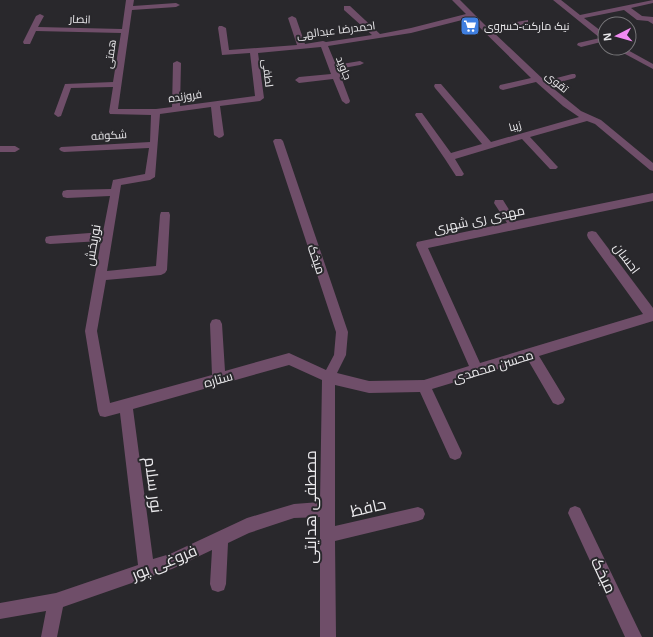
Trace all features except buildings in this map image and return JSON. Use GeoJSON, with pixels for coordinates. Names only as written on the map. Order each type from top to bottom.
{"type":"FeatureCollection","features":[{"type":"Feature","properties":{"kind":"street","name":"تقوی"},"geometry":{"type":"LineString","coordinates":[[456,0],[540,82],[573,110],[598,122],[653,168]]}},
{"type":"Feature","properties":{"kind":"street"},"geometry":{"type":"LineString","coordinates":[[558,0],[597,32]]}},
{"type":"Feature","properties":{"kind":"street"},"geometry":{"type":"LineString","coordinates":[[579,17],[653,1]]}},
{"type":"Feature","properties":{"kind":"street"},"geometry":{"type":"LineString","coordinates":[[129,4],[176,5]]}},
{"type":"Feature","properties":{"kind":"street","name":"همتی"},"geometry":{"type":"LineString","coordinates":[[114,112],[129,4]]}},
{"type":"Feature","properties":{"kind":"street"},"geometry":{"type":"LineString","coordinates":[[625,7],[640,18],[650,19],[653,22]]}},
{"type":"Feature","properties":{"kind":"street"},"geometry":{"type":"LineString","coordinates":[[347,8],[378,37]]}},
{"type":"Feature","properties":{"kind":"street","name":"احمدرضا عبدالهی"},"geometry":{"type":"LineString","coordinates":[[222,28],[225,53],[378,37],[445,23],[471,15]]}},
{"type":"Feature","properties":{"kind":"street"},"geometry":{"type":"LineString","coordinates":[[27,42],[40,16]]}},
{"type":"Feature","properties":{"kind":"street"},"geometry":{"type":"LineString","coordinates":[[292,18],[301,45]]}},
{"type":"Feature","properties":{"kind":"street"},"geometry":{"type":"LineString","coordinates":[[486,29],[525,22]]}},
{"type":"Feature","properties":{"kind":"street","name":"انصار"},"geometry":{"type":"LineString","coordinates":[[34,29],[124,32]]}},
{"type":"Feature","properties":{"kind":"street"},"geometry":{"type":"LineString","coordinates":[[581,45],[597,40]]}},
{"type":"Feature","properties":{"kind":"street","name":"جاوید"},"geometry":{"type":"LineString","coordinates":[[323,43],[333,72],[346,101]]}},
{"type":"Feature","properties":{"kind":"street","name":"لطفی"},"geometry":{"type":"LineString","coordinates":[[254,51],[260,98]]}},
{"type":"Feature","properties":{"kind":"street"},"geometry":{"type":"LineString","coordinates":[[633,56],[653,67]]}},
{"type":"Feature","properties":{"kind":"street"},"geometry":{"type":"LineString","coordinates":[[176,110],[177,63]]}},
{"type":"Feature","properties":{"kind":"street"},"geometry":{"type":"LineString","coordinates":[[299,80],[333,72],[360,63]]}},
{"type":"Feature","properties":{"kind":"street"},"geometry":{"type":"LineString","coordinates":[[503,87],[572,76]]}},
{"type":"Feature","properties":{"kind":"street"},"geometry":{"type":"LineString","coordinates":[[58,114],[68,86],[117,84]]}},
{"type":"Feature","properties":{"kind":"street"},"geometry":{"type":"LineString","coordinates":[[438,86],[489,146]]}},
{"type":"Feature","properties":{"kind":"street","name":"فروزنده"},"geometry":{"type":"LineString","coordinates":[[114,112],[156,112],[260,98]]}},
{"type":"Feature","properties":{"kind":"street"},"geometry":{"type":"LineString","coordinates":[[215,104],[219,135]]}},
{"type":"Feature","properties":{"kind":"street"},"geometry":{"type":"LineString","coordinates":[[66,194],[115,192],[117,182],[150,177],[156,112]]}},
{"type":"Feature","properties":{"kind":"street"},"geometry":{"type":"LineString","coordinates":[[419,115],[449,157],[459,174]]}},
{"type":"Feature","properties":{"kind":"street","name":"زیبا"},"geometry":{"type":"LineString","coordinates":[[449,157],[587,118]]}},
{"type":"Feature","properties":{"kind":"street"},"geometry":{"type":"LineString","coordinates":[[524,136],[553,167]]}},
{"type":"Feature","properties":{"kind":"street","name":"میخک"},"geometry":{"type":"LineString","coordinates":[[278,141],[342,332],[340,355],[329,377]]}},
{"type":"Feature","properties":{"kind":"street","name":"شکوفه"},"geometry":{"type":"LineString","coordinates":[[64,149],[154,145]]}},
{"type":"Feature","properties":{"kind":"street"},"geometry":{"type":"LineString","coordinates":[[0,149],[15,149]]}},
{"type":"Feature","properties":{"kind":"street","name":"نوربخش"},"geometry":{"type":"LineString","coordinates":[[105,411],[91,331],[115,192]]}},
{"type":"Feature","properties":{"kind":"street","name":"مهدی ری شهری"},"geometry":{"type":"LineString","coordinates":[[477,371],[421,245],[653,197]]}},
{"type":"Feature","properties":{"kind":"street"},"geometry":{"type":"LineString","coordinates":[[499,203],[514,226]]}},
{"type":"Feature","properties":{"kind":"street"},"geometry":{"type":"LineString","coordinates":[[101,276],[162,270],[165,215]]}},
{"type":"Feature","properties":{"kind":"street","name":"احسان"},"geometry":{"type":"LineString","coordinates":[[592,235],[653,316]]}},
{"type":"Feature","properties":{"kind":"street"},"geometry":{"type":"LineString","coordinates":[[50,240],[108,236]]}},
{"type":"Feature","properties":{"kind":"street","name":"محسن محمدی"},"geometry":{"type":"LineString","coordinates":[[329,377],[368,387],[424,386],[653,316]]}},
{"type":"Feature","properties":{"kind":"street"},"geometry":{"type":"LineString","coordinates":[[216,324],[219,379]]}},
{"type":"Feature","properties":{"kind":"street"},"geometry":{"type":"LineString","coordinates":[[531,354],[558,399]]}},
{"type":"Feature","properties":{"kind":"street","name":"ستاره"},"geometry":{"type":"LineString","coordinates":[[105,411],[289,359],[329,377]]}},
{"type":"Feature","properties":{"kind":"street","name":"مصطفی هدایتی"},"geometry":{"type":"LineString","coordinates":[[328,637],[327,509],[329,377]]}},
{"type":"Feature","properties":{"kind":"street"},"geometry":{"type":"LineString","coordinates":[[424,386],[456,453]]}},
{"type":"Feature","properties":{"kind":"street","name":"نور سلام"},"geometry":{"type":"LineString","coordinates":[[126,405],[147,570]]}},
{"type":"Feature","properties":{"kind":"street","name":"فروغی پور"},"geometry":{"type":"LineString","coordinates":[[0,611],[56,601],[172,561],[247,526],[294,511],[327,509]]}},
{"type":"Feature","properties":{"kind":"street","name":"میخک"},"geometry":{"type":"LineString","coordinates":[[575,513],[634,637]]}},
{"type":"Feature","properties":{"kind":"street","name":"حافظ"},"geometry":{"type":"LineString","coordinates":[[327,535],[418,514]]}},
{"type":"Feature","properties":{"kind":"street"},"geometry":{"type":"LineString","coordinates":[[218,584],[221,538]]}},
{"type":"Feature","properties":{"kind":"street"},"geometry":{"type":"LineString","coordinates":[[49,637],[56,601]]}},
{"type":"Feature","properties":{"kind":"place","name":"نیک مارکت-خسروی"},"geometry":{"type":"Point","coordinates":[470,26]}}]}
